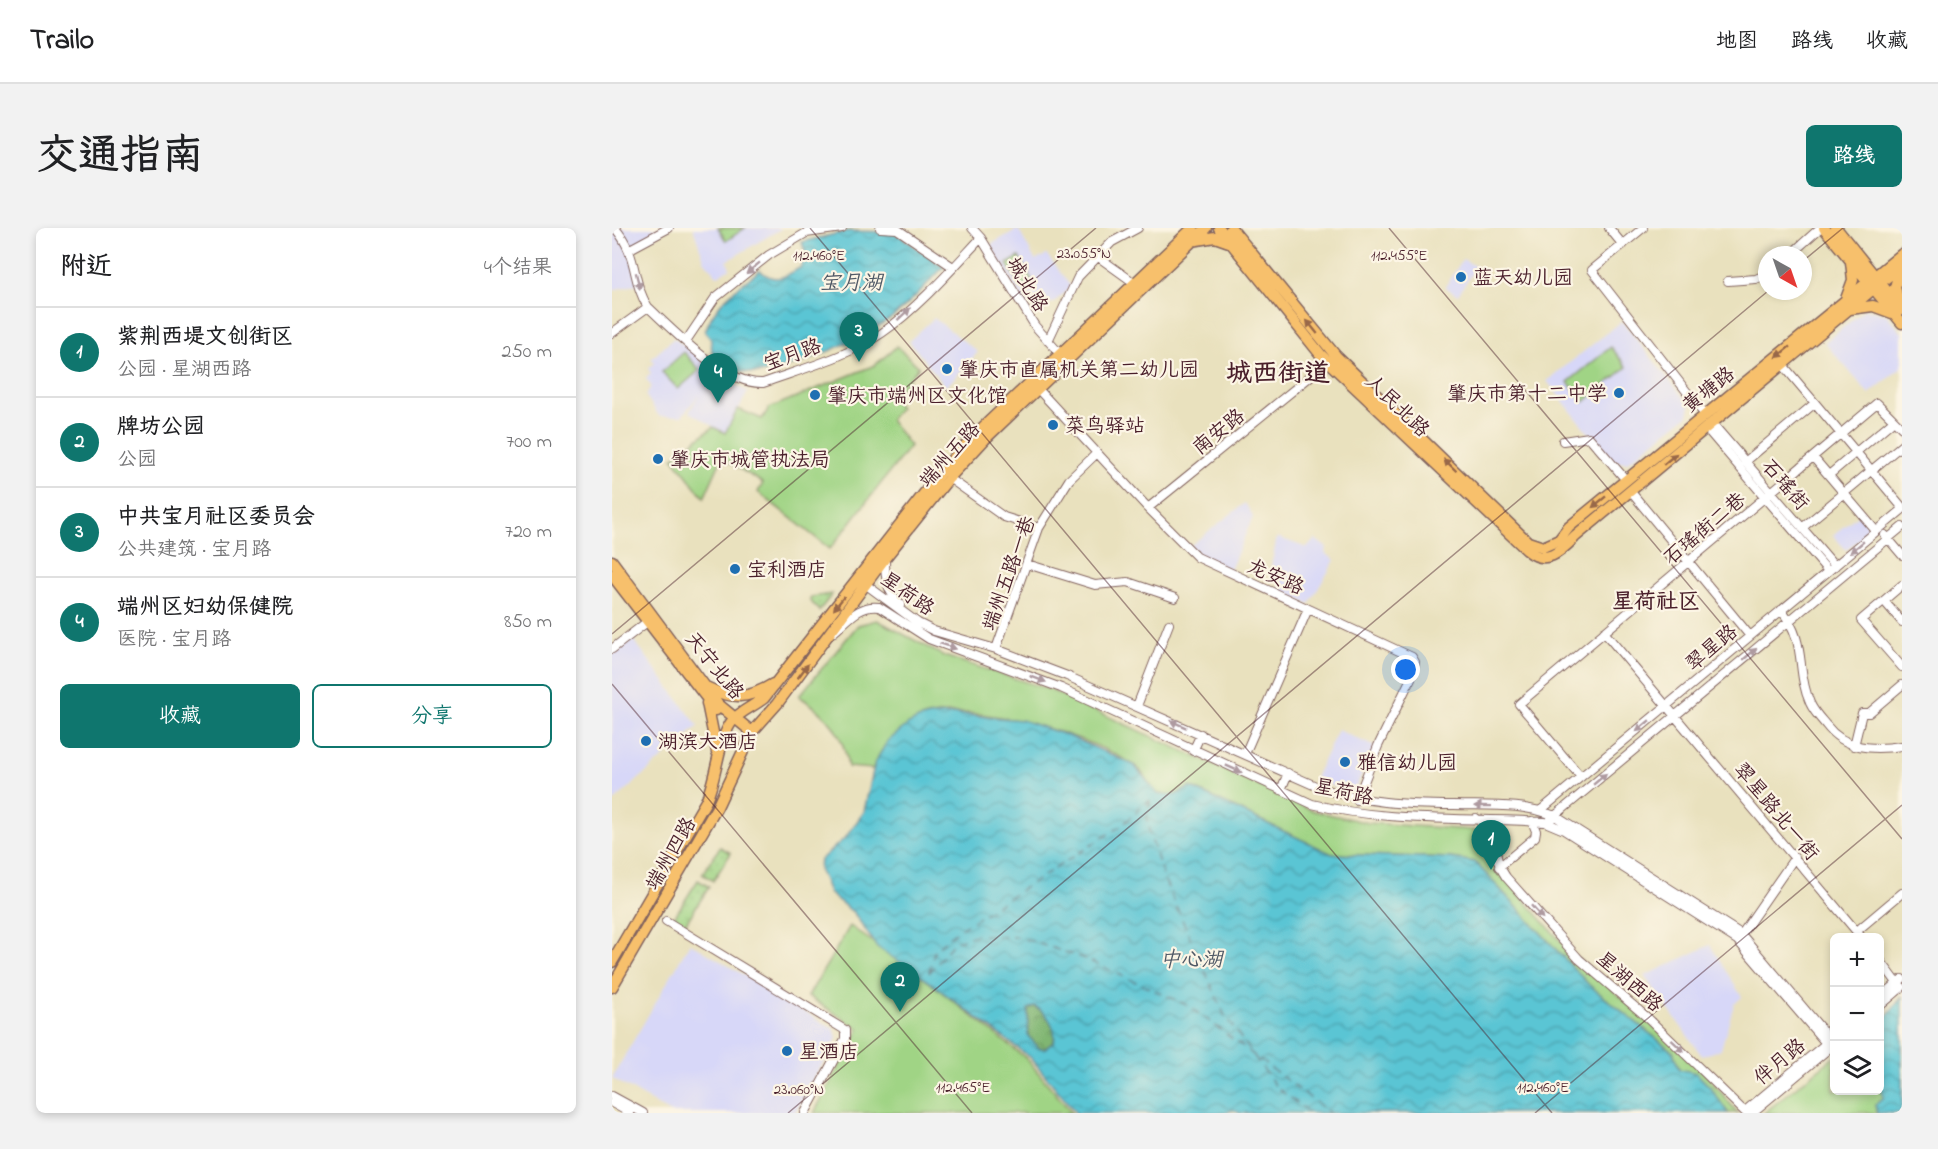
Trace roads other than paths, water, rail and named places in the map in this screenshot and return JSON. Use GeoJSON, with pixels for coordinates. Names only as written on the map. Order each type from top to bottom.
{"type":"FeatureCollection","features":[{"type":"Feature","properties":{"kind":"main road","name":"端州五路"},"geometry":{"type":"LineString","coordinates":[[734,720],[764,698],[885,558],[949,478],[1032,381],[1189,233],[1206,228]]}},
{"type":"Feature","properties":{"kind":"main road","name":"人民北路"},"geometry":{"type":"LineString","coordinates":[[1219,228],[1234,235],[1332,359],[1533,555],[1551,557],[1558,554],[1576,536]]}},
{"type":"Feature","properties":{"kind":"main road"},"geometry":{"type":"LineString","coordinates":[[1822,228],[1854,256],[1876,263],[1900,261],[1895,293],[1902,322]]}},
{"type":"Feature","properties":{"kind":"main road"},"geometry":{"type":"LineString","coordinates":[[1836,228],[1854,256],[1899,311]]}},
{"type":"Feature","properties":{"kind":"main road","name":"端州五路"},"geometry":{"type":"LineString","coordinates":[[752,732],[777,704],[828,638],[862,582],[941,472],[976,429],[1032,381],[1189,233]]}},
{"type":"Feature","properties":{"kind":"main road"},"geometry":{"type":"LineString","coordinates":[[1189,233],[1215,237],[1234,235]]}},
{"type":"Feature","properties":{"kind":"main road"},"geometry":{"type":"LineString","coordinates":[[1854,256],[1854,280],[1847,306],[1873,306],[1899,311]]}},
{"type":"Feature","properties":{"kind":"main road","name":"黄塘路"},"geometry":{"type":"LineString","coordinates":[[1576,536],[1631,492],[1708,422],[1900,261]]}},
{"type":"Feature","properties":{"kind":"main road","name":"黄塘路"},"geometry":{"type":"LineString","coordinates":[[1537,547],[1543,547],[1558,540],[1569,526],[1626,480],[1783,365],[1847,306]]}},
{"type":"Feature","properties":{"kind":"main road","name":"人民北路"},"geometry":{"type":"LineString","coordinates":[[1332,359],[1511,526],[1537,547]]}},
{"type":"Feature","properties":{"kind":"main road","name":"天宁北路"},"geometry":{"type":"LineString","coordinates":[[612,561],[718,704],[734,720]]}},
{"type":"Feature","properties":{"kind":"main road","name":"天宁北路"},"geometry":{"type":"LineString","coordinates":[[612,575],[706,700],[752,732]]}},
{"type":"Feature","properties":{"kind":"main road"},"geometry":{"type":"LineString","coordinates":[[706,686],[727,696],[744,697],[758,693],[779,680]]}},
{"type":"Feature","properties":{"kind":"main road"},"geometry":{"type":"LineString","coordinates":[[706,700],[719,762],[729,757],[735,766]]}},
{"type":"Feature","properties":{"kind":"main road","name":"端州四路"},"geometry":{"type":"LineString","coordinates":[[612,962],[706,801],[719,762],[724,735],[734,720]]}},
{"type":"Feature","properties":{"kind":"main road","name":"端州四路"},"geometry":{"type":"LineString","coordinates":[[612,987],[717,807],[752,732]]}},
{"type":"Feature","properties":{"kind":"street","name":"宝月路"},"geometry":{"type":"LineString","coordinates":[[615,228],[630,249],[643,299],[648,307],[686,342],[731,375],[747,382],[763,383],[846,351],[880,335],[981,238]]}},
{"type":"Feature","properties":{"kind":"street"},"geometry":{"type":"LineString","coordinates":[[630,249],[669,228]]}},
{"type":"Feature","properties":{"kind":"street"},"geometry":{"type":"LineString","coordinates":[[686,342],[715,298],[769,255],[806,233],[842,228]]}},
{"type":"Feature","properties":{"kind":"street"},"geometry":{"type":"LineString","coordinates":[[880,228],[897,229],[953,267]]}},
{"type":"Feature","properties":{"kind":"street","name":"城北路"},"geometry":{"type":"LineString","coordinates":[[972,228],[981,238],[1035,326],[1060,354]]}},
{"type":"Feature","properties":{"kind":"street"},"geometry":{"type":"LineString","coordinates":[[1048,340],[1078,277],[1112,242],[1138,228]]}},
{"type":"Feature","properties":{"kind":"street"},"geometry":{"type":"LineString","coordinates":[[1609,228],[1623,244]]}},
{"type":"Feature","properties":{"kind":"street"},"geometry":{"type":"LineString","coordinates":[[1643,228],[1592,270],[1708,422]]}},
{"type":"Feature","properties":{"kind":"street"},"geometry":{"type":"LineString","coordinates":[[1801,246],[1822,228]]}},
{"type":"Feature","properties":{"kind":"street"},"geometry":{"type":"LineString","coordinates":[[1097,256],[1129,279]]}},
{"type":"Feature","properties":{"kind":"street"},"geometry":{"type":"LineString","coordinates":[[1728,282],[1758,278]]}},
{"type":"Feature","properties":{"kind":"street"},"geometry":{"type":"LineString","coordinates":[[612,333],[648,307]]}},
{"type":"Feature","properties":{"kind":"street","name":"南安路"},"geometry":{"type":"LineString","coordinates":[[1148,508],[1332,359]]}},
{"type":"Feature","properties":{"kind":"street"},"geometry":{"type":"LineString","coordinates":[[1783,365],[1902,508]]}},
{"type":"Feature","properties":{"kind":"street","name":"龙安路"},"geometry":{"type":"LineString","coordinates":[[1032,381],[1148,508],[1197,556],[1207,563],[1405,653],[1415,662],[1413,674],[1378,746],[1357,800]]}},
{"type":"Feature","properties":{"kind":"street","name":"石瑶街二巷"},"geometry":{"type":"LineString","coordinates":[[1581,777],[1519,704],[1877,403],[1894,420]]}},
{"type":"Feature","properties":{"kind":"street"},"geometry":{"type":"LineString","coordinates":[[1745,462],[1815,404]]}},
{"type":"Feature","properties":{"kind":"street"},"geometry":{"type":"LineString","coordinates":[[1828,475],[1894,420],[1902,428]]}},
{"type":"Feature","properties":{"kind":"street","name":"石瑶街"},"geometry":{"type":"LineString","coordinates":[[1708,422],[1745,462],[1769,496],[1802,528],[1831,568]]}},
{"type":"Feature","properties":{"kind":"street","name":"石瑶街"},"geometry":{"type":"LineString","coordinates":[[1708,422],[1831,568]]}},
{"type":"Feature","properties":{"kind":"street"},"geometry":{"type":"LineString","coordinates":[[1563,441],[1589,437],[1626,480]]}},
{"type":"Feature","properties":{"kind":"street"},"geometry":{"type":"LineString","coordinates":[[1802,528],[1902,446]]}},
{"type":"Feature","properties":{"kind":"street","name":"端州五路一巷"},"geometry":{"type":"LineString","coordinates":[[996,649],[1039,528],[1069,480],[1097,453]]}},
{"type":"Feature","properties":{"kind":"street"},"geometry":{"type":"LineString","coordinates":[[1813,457],[1844,494],[1902,555]]}},
{"type":"Feature","properties":{"kind":"street"},"geometry":{"type":"LineString","coordinates":[[949,478],[1004,517],[1039,528]]}},
{"type":"Feature","properties":{"kind":"street"},"geometry":{"type":"LineString","coordinates":[[1631,492],[1750,636]]}},
{"type":"Feature","properties":{"kind":"street","name":"翠星路"},"geometry":{"type":"LineString","coordinates":[[1541,810],[1902,508]]}},
{"type":"Feature","properties":{"kind":"street","name":"翠星路"},"geometry":{"type":"LineString","coordinates":[[1545,822],[1566,807],[1902,527]]}},
{"type":"Feature","properties":{"kind":"street"},"geometry":{"type":"LineString","coordinates":[[885,558],[887,584],[892,596],[934,631]]}},
{"type":"Feature","properties":{"kind":"street"},"geometry":{"type":"LineString","coordinates":[[1027,564],[1095,585],[1128,582],[1175,598]]}},
{"type":"Feature","properties":{"kind":"street","name":"星荷路"},"geometry":{"type":"LineString","coordinates":[[862,582],[918,623],[934,631],[996,649],[1137,706],[1318,787],[1357,800],[1431,805],[1505,806],[1541,810],[1555,816],[1739,937],[1831,1041]]}},
{"type":"Feature","properties":{"kind":"street"},"geometry":{"type":"LineString","coordinates":[[1902,585],[1861,620],[1902,667]]}},
{"type":"Feature","properties":{"kind":"street"},"geometry":{"type":"LineString","coordinates":[[1884,601],[1902,622]]}},
{"type":"Feature","properties":{"kind":"street","name":"星荷路"},"geometry":{"type":"LineString","coordinates":[[828,638],[861,609],[870,606],[879,607],[929,639],[1060,688],[1312,804],[1346,813],[1545,822],[1564,830],[1739,937]]}},
{"type":"Feature","properties":{"kind":"street"},"geometry":{"type":"LineString","coordinates":[[1245,754],[1308,609]]}},
{"type":"Feature","properties":{"kind":"street"},"geometry":{"type":"LineString","coordinates":[[1781,610],[1790,621],[1801,646],[1809,701],[1832,735],[1854,746],[1875,749],[1902,746]]}},
{"type":"Feature","properties":{"kind":"street"},"geometry":{"type":"LineString","coordinates":[[612,649],[647,622]]}},
{"type":"Feature","properties":{"kind":"street"},"geometry":{"type":"LineString","coordinates":[[1137,706],[1169,624]]}},
{"type":"Feature","properties":{"kind":"street","name":"翠星路北一街"},"geometry":{"type":"LineString","coordinates":[[1604,632],[1858,933]]}},
{"type":"Feature","properties":{"kind":"street"},"geometry":{"type":"LineString","coordinates":[[1854,746],[1862,713],[1869,713],[1902,685]]}},
{"type":"Feature","properties":{"kind":"street"},"geometry":{"type":"LineString","coordinates":[[1193,751],[1201,734]]}},
{"type":"Feature","properties":{"kind":"street"},"geometry":{"type":"LineString","coordinates":[[1281,790],[1288,773]]}},
{"type":"Feature","properties":{"kind":"street"},"geometry":{"type":"LineString","coordinates":[[1557,797],[1566,807]]}},
{"type":"Feature","properties":{"kind":"street"},"geometry":{"type":"LineString","coordinates":[[1505,806],[1505,819]]}},
{"type":"Feature","properties":{"kind":"street"},"geometry":{"type":"LineString","coordinates":[[1475,818],[1489,829],[1495,838],[1499,867]]}},
{"type":"Feature","properties":{"kind":"street"},"geometry":{"type":"LineString","coordinates":[[1499,867],[1535,837],[1536,831],[1532,821]]}},
{"type":"Feature","properties":{"kind":"street"},"geometry":{"type":"LineString","coordinates":[[1739,937],[1795,857]]}},
{"type":"Feature","properties":{"kind":"street","name":"星湖西路"},"geometry":{"type":"LineString","coordinates":[[1499,867],[1579,959],[1649,1019],[1748,1112]]}},
{"type":"Feature","properties":{"kind":"street"},"geometry":{"type":"LineString","coordinates":[[1860,933],[1902,893]]}},
{"type":"Feature","properties":{"kind":"street"},"geometry":{"type":"LineString","coordinates":[[666,921],[845,1030],[845,1039],[805,1113]]}},
{"type":"Feature","properties":{"kind":"street"},"geometry":{"type":"LineString","coordinates":[[1884,965],[1901,984]]}},
{"type":"Feature","properties":{"kind":"street"},"geometry":{"type":"LineString","coordinates":[[1884,995],[1901,984]]}},
{"type":"Feature","properties":{"kind":"street"},"geometry":{"type":"LineString","coordinates":[[1884,1002],[1901,984]]}},
{"type":"Feature","properties":{"kind":"street","name":"伴月路"},"geometry":{"type":"LineString","coordinates":[[1748,1112],[1830,1044]]}},
{"type":"Feature","properties":{"kind":"street"},"geometry":{"type":"LineString","coordinates":[[612,1096],[643,1113]]}},
{"type":"Feature","properties":{"kind":"street"},"geometry":{"type":"LineString","coordinates":[[612,1103],[630,1113]]}},
{"type":"Feature","properties":{"kind":"water","name":"宝月湖"},"geometry":{"type":"Polygon","coordinates":[[[848,231],[894,232],[944,267],[912,300],[879,326],[803,361],[765,372],[745,373],[729,367],[712,352],[711,339],[705,332],[720,304],[735,290],[760,270],[770,277],[780,278],[801,267],[805,252],[802,242],[848,231]]]}},
{"type":"Feature","properties":{"kind":"water","name":"中心湖"},"geometry":{"type":"Polygon","coordinates":[[[959,714],[1022,720],[1069,736],[1134,765],[1158,794],[1175,795],[1190,787],[1332,854],[1450,858],[1475,862],[1589,985],[1673,1052],[1679,1069],[1696,1073],[1710,1087],[1728,1113],[1240,1113],[1233,1110],[1225,1113],[1076,1113],[1031,1058],[925,979],[877,947],[854,913],[830,894],[819,869],[820,860],[846,837],[864,812],[875,762],[887,742],[907,725],[933,715],[959,714]],[[1034,1006],[1028,1009],[1028,1036],[1038,1047],[1044,1049],[1054,1042],[1054,1031],[1043,1012],[1034,1006]]]}},
{"type":"Feature","properties":{"kind":"water"},"geometry":{"type":"Polygon","coordinates":[[[1902,997],[1902,1113],[1877,1113],[1875,1105],[1884,1095],[1884,1019],[1902,997]]]}},
{"type":"Feature","properties":{"kind":"place","name":"蓝天幼儿园"},"geometry":{"type":"Point","coordinates":[1461,277]}},
{"type":"Feature","properties":{"kind":"place","name":"中共宝月社区委员会"},"geometry":{"type":"Point","coordinates":[859,362]}},
{"type":"Feature","properties":{"kind":"place","name":"肇庆市直属机关第二幼儿园"},"geometry":{"type":"Point","coordinates":[947,369]}},
{"type":"Feature","properties":{"kind":"place","name":"肇庆市第十二中学"},"geometry":{"type":"Point","coordinates":[1619,393]}},
{"type":"Feature","properties":{"kind":"place","name":"肇庆市端州区文化馆"},"geometry":{"type":"Point","coordinates":[815,395]}},
{"type":"Feature","properties":{"kind":"place","name":"端州区妇幼保健院"},"geometry":{"type":"Point","coordinates":[718,403]}},
{"type":"Feature","properties":{"kind":"place","name":"菜鸟驿站"},"geometry":{"type":"Point","coordinates":[1053,425]}},
{"type":"Feature","properties":{"kind":"place","name":"肇庆市城管执法局"},"geometry":{"type":"Point","coordinates":[658,459]}},
{"type":"Feature","properties":{"kind":"place","name":"宝利酒店"},"geometry":{"type":"Point","coordinates":[735,569]}},
{"type":"Feature","properties":{"kind":"place","name":"湖滨大酒店"},"geometry":{"type":"Point","coordinates":[646,741]}},
{"type":"Feature","properties":{"kind":"place","name":"雅信幼儿园"},"geometry":{"type":"Point","coordinates":[1345,762]}},
{"type":"Feature","properties":{"kind":"place","name":"紫荆西堤文创街区"},"geometry":{"type":"Point","coordinates":[1491,870]}},
{"type":"Feature","properties":{"kind":"place","name":"牌坊公园"},"geometry":{"type":"Point","coordinates":[900,1012]}},
{"type":"Feature","properties":{"kind":"place","name":"星酒店"},"geometry":{"type":"Point","coordinates":[787,1051]}},
{"type":"Feature","properties":{"kind":"district","name":"城西街道"},"geometry":{"type":"Point","coordinates":[1278,372]}},
{"type":"Feature","properties":{"kind":"district","name":"星荷社区"},"geometry":{"type":"Point","coordinates":[1656,600]}}]}
